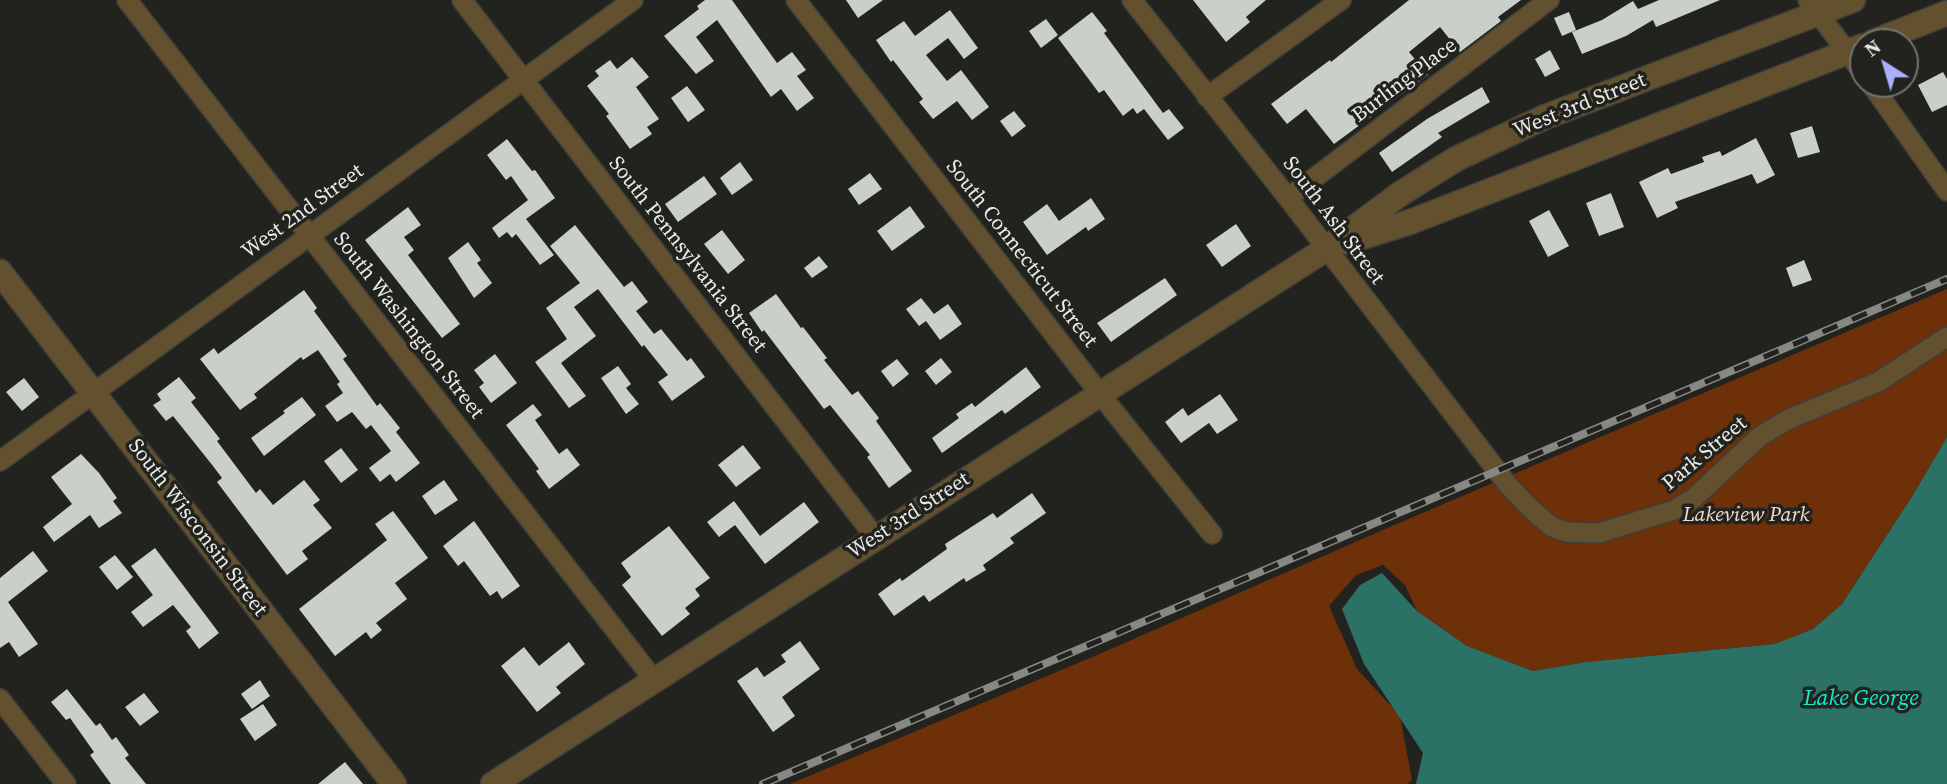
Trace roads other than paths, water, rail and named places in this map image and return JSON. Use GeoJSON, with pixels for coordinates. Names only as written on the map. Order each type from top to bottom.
{"type":"FeatureCollection","features":[{"type":"Feature","properties":{"kind":"street","name":"South Washington Street"},"geometry":{"type":"LineString","coordinates":[[127,0],[654,680]]}},
{"type":"Feature","properties":{"kind":"street","name":"South Pennsylvania Street"},"geometry":{"type":"LineString","coordinates":[[462,0],[876,538]]}},
{"type":"Feature","properties":{"kind":"street","name":"West 2nd Street"},"geometry":{"type":"LineString","coordinates":[[0,461],[633,0]]}},
{"type":"Feature","properties":{"kind":"street","name":"South Connecticut Street"},"geometry":{"type":"LineString","coordinates":[[796,0],[1100,394],[1212,534]]}},
{"type":"Feature","properties":{"kind":"street","name":"South Ash Street"},"geometry":{"type":"LineString","coordinates":[[1132,0],[1497,471]]}},
{"type":"Feature","properties":{"kind":"street"},"geometry":{"type":"LineString","coordinates":[[1208,97],[1341,0]]}},
{"type":"Feature","properties":{"kind":"street","name":"Burling Place"},"geometry":{"type":"LineString","coordinates":[[1288,198],[1549,0]]}},
{"type":"Feature","properties":{"kind":"street","name":"West 3rd Street"},"geometry":{"type":"LineString","coordinates":[[493,784],[1326,249],[1400,194],[1457,159],[1545,117],[1814,7],[1853,0]]}},
{"type":"Feature","properties":{"kind":"street"},"geometry":{"type":"LineString","coordinates":[[1814,7],[1849,43]]}},
{"type":"Feature","properties":{"kind":"street"},"geometry":{"type":"LineString","coordinates":[[1909,28],[1947,13]]}},
{"type":"Feature","properties":{"kind":"street","name":"West 3rd Street"},"geometry":{"type":"LineString","coordinates":[[1326,249],[1410,222],[1849,51]]}},
{"type":"Feature","properties":{"kind":"street"},"geometry":{"type":"LineString","coordinates":[[1881,98],[1947,191]]}},
{"type":"Feature","properties":{"kind":"street","name":"South Wisconsin Street"},"geometry":{"type":"LineString","coordinates":[[0,272],[394,784]]}},
{"type":"Feature","properties":{"kind":"street","name":"Park Street"},"geometry":{"type":"LineString","coordinates":[[1497,471],[1530,508],[1552,527],[1566,532],[1599,533],[1622,527],[1674,510],[1695,498],[1760,436],[1789,419],[1878,382],[1947,337]]}},
{"type":"Feature","properties":{"kind":"street"},"geometry":{"type":"LineString","coordinates":[[0,699],[66,784]]}},
{"type":"Feature","properties":{"kind":"water","name":"Lake George"},"geometry":{"type":"Polygon","coordinates":[[[1947,437],[1947,784],[1416,784],[1423,753],[1364,664],[1342,609],[1360,585],[1382,573],[1417,611],[1467,646],[1533,671],[1586,662],[1775,644],[1813,629],[1842,604],[1947,437]]]}},
{"type":"Feature","properties":{"kind":"railway"},"geometry":{"type":"LineString","coordinates":[[763,784],[1947,279]]}},
{"type":"Feature","properties":{"kind":"park label","name":"Lakeview Park"},"geometry":{"type":"Point","coordinates":[1746,516]}}]}
